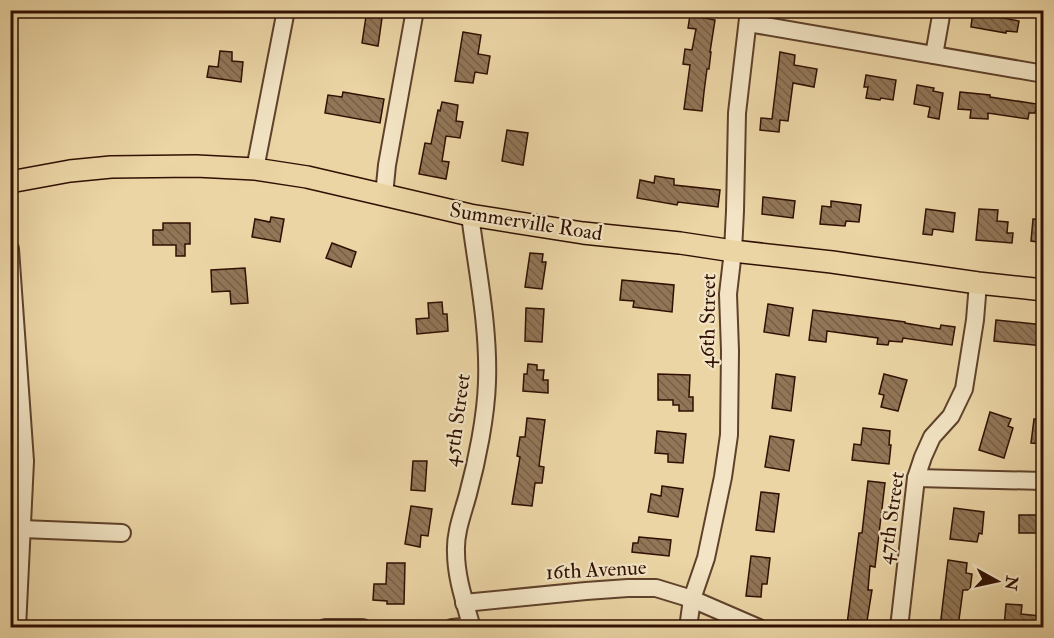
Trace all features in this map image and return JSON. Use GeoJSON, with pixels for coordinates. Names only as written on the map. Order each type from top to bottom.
{"type":"FeatureCollection","features":[{"type":"Feature","properties":{"kind":"main road","name":"Summerville Road"},"geometry":{"type":"LineString","coordinates":[[10,182],[70,171],[111,167],[196,166],[255,169],[307,177],[470,215],[583,233],[680,243],[733,252],[832,262],[1044,290]]}},
{"type":"Feature","properties":{"kind":"street"},"geometry":{"type":"LineString","coordinates":[[255,169],[286,10]]}},
{"type":"Feature","properties":{"kind":"street"},"geometry":{"type":"LineString","coordinates":[[384,195],[387,165],[415,10]]}},
{"type":"Feature","properties":{"kind":"street"},"geometry":{"type":"LineString","coordinates":[[934,55],[942,10]]}},
{"type":"Feature","properties":{"kind":"street"},"geometry":{"type":"LineString","coordinates":[[748,17],[934,55],[1044,74]]}},
{"type":"Feature","properties":{"kind":"street","name":"46th Street"},"geometry":{"type":"LineString","coordinates":[[688,627],[692,599],[706,558],[723,477],[729,435],[728,294],[735,211],[736,113],[748,17]]}},
{"type":"Feature","properties":{"kind":"street","name":"45th Street"},"geometry":{"type":"LineString","coordinates":[[470,215],[483,310],[487,383],[482,426],[456,549],[456,563],[464,603],[472,627]]}},
{"type":"Feature","properties":{"kind":"street"},"geometry":{"type":"LineString","coordinates":[[10,249],[25,461],[17,627]]}},
{"type":"Feature","properties":{"kind":"street","name":"47th Street"},"geometry":{"type":"LineString","coordinates":[[899,627],[916,478],[932,437],[951,416],[964,389],[975,320],[978,283]]}},
{"type":"Feature","properties":{"kind":"street"},"geometry":{"type":"LineString","coordinates":[[916,478],[1044,481]]}},
{"type":"Feature","properties":{"kind":"street"},"geometry":{"type":"LineString","coordinates":[[22,529],[122,533]]}},
{"type":"Feature","properties":{"kind":"street","name":"16th Avenue"},"geometry":{"type":"LineString","coordinates":[[464,603],[576,591],[656,588],[692,599],[759,627]]}},
{"type":"Feature","properties":{"kind":"street"},"geometry":{"type":"LineString","coordinates":[[325,627],[363,627]]}},
{"type":"Feature","properties":{"kind":"street"},"geometry":{"type":"LineString","coordinates":[[452,627],[472,627]]}},
{"type":"Feature","properties":{"kind":"building"},"geometry":{"type":"Polygon","coordinates":[[[367,10],[383,11],[378,46],[362,43],[367,10]]]}},
{"type":"Feature","properties":{"kind":"building"},"geometry":{"type":"Polygon","coordinates":[[[973,10],[1003,12],[1002,18],[1019,21],[1017,32],[1006,31],[1006,33],[971,27],[973,10]]]}},
{"type":"Feature","properties":{"kind":"building"},"geometry":{"type":"Polygon","coordinates":[[[690,15],[715,20],[702,111],[684,109],[690,65],[683,64],[685,49],[692,50],[696,29],[688,28],[690,15]]]}},
{"type":"Feature","properties":{"kind":"building"},"geometry":{"type":"Polygon","coordinates":[[[463,32],[481,35],[478,54],[490,56],[487,74],[475,72],[473,83],[455,81],[463,32]]]}},
{"type":"Feature","properties":{"kind":"building"},"geometry":{"type":"Polygon","coordinates":[[[220,51],[232,52],[232,61],[243,62],[241,82],[207,77],[209,66],[218,67],[220,51]]]}},
{"type":"Feature","properties":{"kind":"building"},"geometry":{"type":"Polygon","coordinates":[[[780,52],[795,55],[794,65],[817,69],[814,87],[793,83],[788,121],[780,120],[779,132],[760,130],[761,118],[772,119],[780,52]]]}},
{"type":"Feature","properties":{"kind":"building"},"geometry":{"type":"Polygon","coordinates":[[[866,75],[896,80],[893,100],[866,98],[868,87],[864,87],[866,75]]]}},
{"type":"Feature","properties":{"kind":"building"},"geometry":{"type":"Polygon","coordinates":[[[917,85],[934,88],[933,91],[943,93],[939,119],[928,117],[930,107],[914,104],[917,85]]]}},
{"type":"Feature","properties":{"kind":"building"},"geometry":{"type":"Polygon","coordinates":[[[343,92],[384,99],[380,123],[325,113],[328,95],[342,97],[343,92]]]}},
{"type":"Feature","properties":{"kind":"building"},"geometry":{"type":"Polygon","coordinates":[[[960,92],[1037,104],[1035,113],[1029,113],[1028,119],[988,113],[988,119],[970,118],[971,110],[958,109],[960,92]]]}},
{"type":"Feature","properties":{"kind":"building"},"geometry":{"type":"Polygon","coordinates":[[[442,102],[458,105],[456,121],[463,122],[460,138],[446,136],[442,161],[449,162],[446,179],[419,174],[425,143],[431,144],[438,110],[440,111],[442,102]]]}},
{"type":"Feature","properties":{"kind":"building"},"geometry":{"type":"Polygon","coordinates":[[[507,130],[528,133],[523,165],[502,161],[507,130]]]}},
{"type":"Feature","properties":{"kind":"building"},"geometry":{"type":"Polygon","coordinates":[[[655,176],[674,179],[674,185],[720,190],[718,207],[678,202],[677,205],[637,198],[640,180],[654,183],[655,176]]]}},
{"type":"Feature","properties":{"kind":"building"},"geometry":{"type":"Polygon","coordinates":[[[763,197],[795,201],[793,218],[762,214],[763,197]]]}},
{"type":"Feature","properties":{"kind":"building"},"geometry":{"type":"Polygon","coordinates":[[[831,201],[861,205],[859,222],[846,221],[845,226],[820,224],[822,206],[831,207],[831,201]]]}},
{"type":"Feature","properties":{"kind":"building"},"geometry":{"type":"Polygon","coordinates":[[[926,209],[955,213],[953,232],[933,229],[932,235],[923,234],[926,209]]]}},
{"type":"Feature","properties":{"kind":"building"},"geometry":{"type":"Polygon","coordinates":[[[979,209],[998,210],[997,221],[1008,222],[1007,233],[1013,233],[1012,243],[976,240],[979,209]]]}},
{"type":"Feature","properties":{"kind":"building"},"geometry":{"type":"Polygon","coordinates":[[[271,217],[284,219],[280,242],[252,237],[255,219],[270,222],[271,217]]]}},
{"type":"Feature","properties":{"kind":"building"},"geometry":{"type":"Polygon","coordinates":[[[1033,219],[1044,220],[1044,243],[1031,241],[1033,219]]]}},
{"type":"Feature","properties":{"kind":"building"},"geometry":{"type":"Polygon","coordinates":[[[163,223],[190,223],[190,244],[185,244],[185,256],[176,256],[176,245],[153,245],[153,230],[163,230],[163,223]]]}},
{"type":"Feature","properties":{"kind":"building"},"geometry":{"type":"Polygon","coordinates":[[[332,243],[356,252],[351,267],[326,258],[332,243]]]}},
{"type":"Feature","properties":{"kind":"building"},"geometry":{"type":"Polygon","coordinates":[[[530,253],[543,254],[542,262],[546,262],[542,289],[525,287],[530,253]]]}},
{"type":"Feature","properties":{"kind":"building"},"geometry":{"type":"Polygon","coordinates":[[[245,268],[248,303],[231,304],[230,291],[212,292],[211,270],[245,268]]]}},
{"type":"Feature","properties":{"kind":"building"},"geometry":{"type":"Polygon","coordinates":[[[622,280],[674,285],[672,312],[633,307],[634,301],[620,300],[622,280]]]}},
{"type":"Feature","properties":{"kind":"building"},"geometry":{"type":"Polygon","coordinates":[[[442,302],[443,314],[447,314],[448,331],[417,334],[416,319],[429,318],[428,303],[442,302]]]}},
{"type":"Feature","properties":{"kind":"building"},"geometry":{"type":"Polygon","coordinates":[[[768,304],[793,308],[789,336],[764,332],[768,304]]]}},
{"type":"Feature","properties":{"kind":"building"},"geometry":{"type":"Polygon","coordinates":[[[526,308],[544,309],[542,342],[525,341],[526,308]]]}},
{"type":"Feature","properties":{"kind":"building"},"geometry":{"type":"Polygon","coordinates":[[[813,310],[940,329],[941,325],[955,327],[952,345],[903,338],[902,342],[889,341],[888,345],[877,344],[878,338],[827,331],[826,342],[809,340],[813,310]]]}},
{"type":"Feature","properties":{"kind":"building"},"geometry":{"type":"Polygon","coordinates":[[[996,320],[1044,325],[1044,346],[994,341],[996,320]]]}},
{"type":"Feature","properties":{"kind":"building"},"geometry":{"type":"Polygon","coordinates":[[[528,364],[537,365],[537,370],[544,370],[543,380],[548,380],[548,393],[523,391],[524,374],[527,374],[528,364]]]}},
{"type":"Feature","properties":{"kind":"building"},"geometry":{"type":"Polygon","coordinates":[[[658,374],[690,375],[689,397],[693,397],[693,411],[679,411],[679,405],[673,405],[673,400],[658,400],[658,374]]]}},
{"type":"Feature","properties":{"kind":"building"},"geometry":{"type":"Polygon","coordinates":[[[776,374],[795,377],[791,411],[772,408],[776,374]]]}},
{"type":"Feature","properties":{"kind":"building"},"geometry":{"type":"Polygon","coordinates":[[[884,374],[907,380],[898,411],[881,407],[884,395],[879,394],[884,374]]]}},
{"type":"Feature","properties":{"kind":"building"},"geometry":{"type":"Polygon","coordinates":[[[990,412],[1011,419],[1008,426],[1013,428],[1004,458],[979,450],[990,412]]]}},
{"type":"Feature","properties":{"kind":"building"},"geometry":{"type":"Polygon","coordinates":[[[527,418],[545,420],[539,466],[544,467],[542,483],[535,483],[532,506],[512,504],[520,457],[517,456],[520,437],[525,437],[527,418]]]}},
{"type":"Feature","properties":{"kind":"building"},"geometry":{"type":"Polygon","coordinates":[[[1034,419],[1044,420],[1044,444],[1031,443],[1034,419]]]}},
{"type":"Feature","properties":{"kind":"building"},"geometry":{"type":"Polygon","coordinates":[[[863,428],[890,431],[889,464],[852,460],[854,444],[861,445],[863,428]]]}},
{"type":"Feature","properties":{"kind":"building"},"geometry":{"type":"Polygon","coordinates":[[[657,431],[686,434],[683,463],[668,462],[668,454],[655,453],[657,431]]]}},
{"type":"Feature","properties":{"kind":"building"},"geometry":{"type":"Polygon","coordinates":[[[770,436],[794,440],[789,471],[765,467],[770,436]]]}},
{"type":"Feature","properties":{"kind":"building"},"geometry":{"type":"Polygon","coordinates":[[[413,461],[427,461],[425,491],[411,490],[413,461]]]}},
{"type":"Feature","properties":{"kind":"building"},"geometry":{"type":"Polygon","coordinates":[[[868,481],[885,483],[875,567],[870,566],[868,590],[872,590],[866,627],[847,624],[868,481]]]}},
{"type":"Feature","properties":{"kind":"building"},"geometry":{"type":"Polygon","coordinates":[[[662,486],[683,489],[678,517],[648,512],[651,494],[661,496],[662,486]]]}},
{"type":"Feature","properties":{"kind":"building"},"geometry":{"type":"Polygon","coordinates":[[[761,492],[779,494],[774,532],[756,530],[761,492]]]}},
{"type":"Feature","properties":{"kind":"building"},"geometry":{"type":"Polygon","coordinates":[[[411,506],[432,509],[428,536],[421,535],[420,547],[405,544],[411,506]]]}},
{"type":"Feature","properties":{"kind":"building"},"geometry":{"type":"Polygon","coordinates":[[[954,508],[984,512],[982,534],[979,533],[977,542],[950,539],[954,508]]]}},
{"type":"Feature","properties":{"kind":"building"},"geometry":{"type":"Polygon","coordinates":[[[1019,515],[1044,515],[1044,533],[1019,533],[1019,515]]]}},
{"type":"Feature","properties":{"kind":"building"},"geometry":{"type":"Polygon","coordinates":[[[639,537],[671,540],[669,556],[632,552],[633,543],[638,543],[639,537]]]}},
{"type":"Feature","properties":{"kind":"building"},"geometry":{"type":"Polygon","coordinates":[[[751,556],[770,558],[767,584],[762,584],[761,597],[746,596],[751,556]]]}},
{"type":"Feature","properties":{"kind":"building"},"geometry":{"type":"Polygon","coordinates":[[[948,560],[967,563],[966,573],[972,574],[970,590],[963,590],[958,627],[940,627],[948,560]]]}},
{"type":"Feature","properties":{"kind":"building"},"geometry":{"type":"Polygon","coordinates":[[[387,563],[405,563],[404,604],[387,604],[387,601],[373,600],[374,584],[386,584],[387,563]]]}},
{"type":"Feature","properties":{"kind":"building"},"geometry":{"type":"Polygon","coordinates":[[[1006,604],[1022,605],[1021,614],[1040,616],[1039,627],[1004,627],[1006,604]]]}}]}
